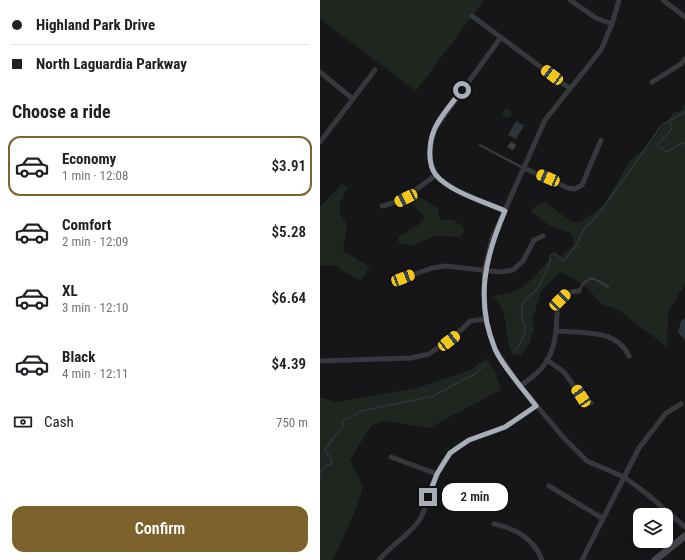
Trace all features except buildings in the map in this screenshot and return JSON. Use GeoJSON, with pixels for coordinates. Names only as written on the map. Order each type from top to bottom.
{"type":"FeatureCollection","features":[{"type":"Feature","properties":{"kind":"street"},"geometry":{"type":"LineString","coordinates":[[570,0],[596,18],[612,24]]}},
{"type":"Feature","properties":{"kind":"street"},"geometry":{"type":"LineString","coordinates":[[619,0],[612,24],[601,50],[569,88],[545,120],[492,239],[484,271],[485,319],[495,349],[520,386],[564,438],[587,461],[624,477],[647,494],[685,527]]}},
{"type":"Feature","properties":{"kind":"street"},"geometry":{"type":"LineString","coordinates":[[663,0],[685,17]]}},
{"type":"Feature","properties":{"kind":"street"},"geometry":{"type":"LineString","coordinates":[[472,16],[569,88]]}},
{"type":"Feature","properties":{"kind":"street"},"geometry":{"type":"LineString","coordinates":[[501,37],[436,127],[430,140],[430,155],[436,175],[454,189],[505,211]]}},
{"type":"Feature","properties":{"kind":"street"},"geometry":{"type":"LineString","coordinates":[[652,82],[681,64],[685,59]]}},
{"type":"Feature","properties":{"kind":"street"},"geometry":{"type":"LineString","coordinates":[[320,142],[375,70]]}},
{"type":"Feature","properties":{"kind":"street"},"geometry":{"type":"LineString","coordinates":[[320,72],[353,99]]}},
{"type":"Feature","properties":{"kind":"street"},"geometry":{"type":"LineString","coordinates":[[524,168],[568,188],[575,189],[582,185],[601,140]]}},
{"type":"Feature","properties":{"kind":"street"},"geometry":{"type":"LineString","coordinates":[[382,206],[395,203],[406,198],[436,175]]}},
{"type":"Feature","properties":{"kind":"street"},"geometry":{"type":"LineString","coordinates":[[403,278],[432,268],[446,266],[499,272],[513,270],[523,261],[534,240],[543,236]]}},
{"type":"Feature","properties":{"kind":"street"},"geometry":{"type":"LineString","coordinates":[[520,386],[534,375],[547,360],[553,347],[556,331],[557,308],[560,300],[572,291],[579,291]]}},
{"type":"Feature","properties":{"kind":"street"},"geometry":{"type":"LineString","coordinates":[[320,361],[411,358],[429,354],[456,335],[470,321],[485,319]]}},
{"type":"Feature","properties":{"kind":"street"},"geometry":{"type":"LineString","coordinates":[[556,331],[605,335],[625,346],[629,356]]}},
{"type":"Feature","properties":{"kind":"street"},"geometry":{"type":"LineString","coordinates":[[547,360],[564,372],[581,396],[591,403]]}},
{"type":"Feature","properties":{"kind":"street"},"geometry":{"type":"LineString","coordinates":[[582,560],[638,448],[666,413],[681,404]]}},
{"type":"Feature","properties":{"kind":"street"},"geometry":{"type":"LineString","coordinates":[[379,560],[385,553],[404,538],[420,519],[437,474],[450,453],[469,440],[505,427],[536,406]]}},
{"type":"Feature","properties":{"kind":"street"},"geometry":{"type":"LineString","coordinates":[[391,457],[437,474]]}},
{"type":"Feature","properties":{"kind":"street"},"geometry":{"type":"LineString","coordinates":[[549,486],[602,518]]}},
{"type":"Feature","properties":{"kind":"street"},"geometry":{"type":"LineString","coordinates":[[494,524],[511,527],[529,540],[542,560]]}},
{"type":"Feature","properties":{"kind":"street"},"geometry":{"type":"LineString","coordinates":[[656,560],[685,536]]}},
{"type":"Feature","properties":{"kind":"lane"},"geometry":{"type":"LineString","coordinates":[[480,144],[524,168]]}},
{"type":"Feature","properties":{"kind":"lane"},"geometry":{"type":"LineString","coordinates":[[579,291],[586,280],[591,278],[596,278],[608,287]]}},
{"type":"Feature","properties":{"kind":"shaded area"},"geometry":{"type":"Polygon","coordinates":[[[320,0],[484,0],[416,91],[320,19],[320,0]]]}},
{"type":"Feature","properties":{"kind":"shaded area"},"geometry":{"type":"Polygon","coordinates":[[[685,105],[685,283],[668,313],[667,347],[617,309],[602,304],[584,285],[561,272],[542,290],[532,320],[534,328],[529,344],[521,355],[513,355],[508,340],[503,311],[493,296],[505,294],[522,287],[534,277],[553,254],[560,257],[574,245],[572,234],[549,225],[531,212],[534,207],[545,202],[572,222],[580,222],[589,216],[603,206],[631,159],[647,148],[675,111],[680,112],[685,105]]]}},
{"type":"Feature","properties":{"kind":"shaded area"},"geometry":{"type":"Polygon","coordinates":[[[507,108],[512,113],[507,118],[502,113],[507,108]]]}},
{"type":"Feature","properties":{"kind":"shaded area"},"geometry":{"type":"Polygon","coordinates":[[[516,121],[524,126],[516,139],[508,135],[516,121]]]}},
{"type":"Feature","properties":{"kind":"shaded area"},"geometry":{"type":"Polygon","coordinates":[[[341,184],[348,187],[340,204],[340,213],[347,225],[343,251],[370,267],[360,281],[335,266],[320,265],[320,207],[341,184]]]}},
{"type":"Feature","properties":{"kind":"shaded area"},"geometry":{"type":"Polygon","coordinates":[[[420,197],[438,208],[440,220],[452,220],[463,226],[464,231],[461,237],[436,236],[411,246],[401,244],[398,241],[399,236],[417,226],[424,219],[424,215],[413,205],[415,199],[420,197]]]}},
{"type":"Feature","properties":{"kind":"shaded area"},"geometry":{"type":"Polygon","coordinates":[[[685,318],[685,340],[678,332],[681,321],[685,318]]]}},
{"type":"Feature","properties":{"kind":"shaded area"},"geometry":{"type":"Polygon","coordinates":[[[487,358],[495,372],[501,390],[429,428],[385,421],[371,426],[350,460],[363,486],[357,507],[333,560],[320,560],[320,397],[336,402],[417,388],[470,370],[487,358]]]}},
{"type":"Feature","properties":{"kind":"waterway"},"geometry":{"type":"LineString","coordinates":[[516,350],[525,331],[521,312],[523,302],[539,286],[551,260],[550,256],[554,253],[564,261],[577,244],[584,229],[596,217],[662,125],[685,112]]}},
{"type":"Feature","properties":{"kind":"waterway"},"geometry":{"type":"LineString","coordinates":[[670,121],[672,129],[658,144],[658,146],[667,152],[681,143],[685,144]]}},
{"type":"Feature","properties":{"kind":"waterway"},"geometry":{"type":"LineString","coordinates":[[320,472],[325,466],[331,464],[332,460],[325,450],[337,433],[342,429],[343,420],[352,417],[361,411],[433,396],[475,374],[486,364]]}},
{"type":"Feature","properties":{"kind":"route"},"geometry":{"type":"LineString","coordinates":[[428,497],[437,474],[450,453],[469,440],[505,427],[536,406],[520,386],[495,349],[491,333],[485,319],[484,271],[492,239],[505,211],[454,189],[436,175],[430,155],[430,140],[436,127],[462,90]]}}]}
